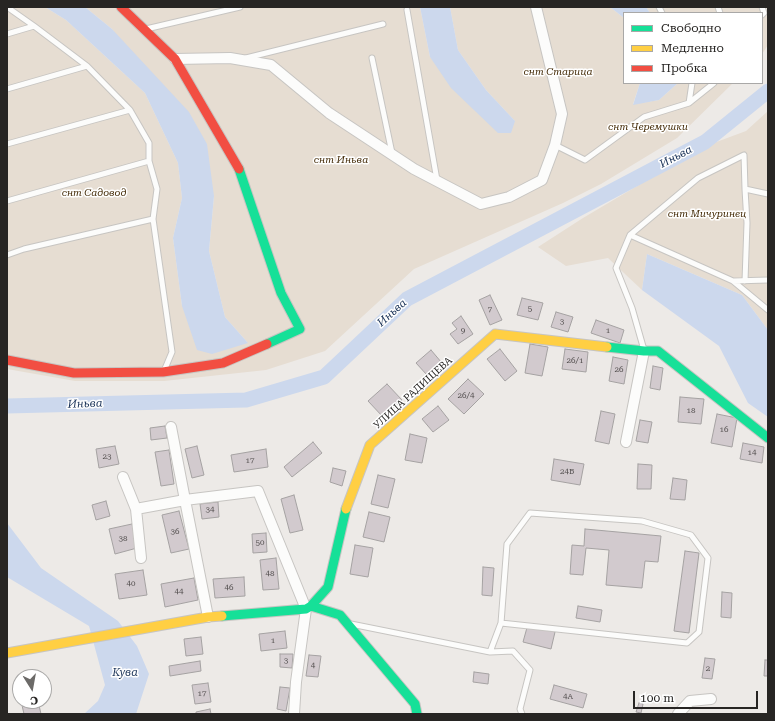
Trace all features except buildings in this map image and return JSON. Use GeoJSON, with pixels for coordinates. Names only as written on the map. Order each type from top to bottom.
{"type":"FeatureCollection","features":[{"type":"Feature","properties":{"kind":"street"},"geometry":{"type":"LineString","coordinates":[[7,360],[74,373],[163,372],[223,363],[300,329],[281,293],[238,165],[174,60],[121,7]]}},
{"type":"Feature","properties":{"kind":"street"},"geometry":{"type":"LineString","coordinates":[[174,60],[230,58],[271,65],[329,113],[414,168],[481,204],[509,197],[542,180],[555,145],[562,114],[536,7]]}},
{"type":"Feature","properties":{"kind":"street","name":"УЛИЦА РАДИЩЕВА"},"geometry":{"type":"LineString","coordinates":[[309,607],[328,587],[344,513],[370,446],[495,334],[644,351],[658,351],[768,438]]}},
{"type":"Feature","properties":{"kind":"street"},"geometry":{"type":"LineString","coordinates":[[626,442],[644,351]]}},
{"type":"Feature","properties":{"kind":"street"},"geometry":{"type":"LineString","coordinates":[[171,427],[208,617]]}},
{"type":"Feature","properties":{"kind":"street"},"geometry":{"type":"LineString","coordinates":[[123,477],[136,509],[141,558]]}},
{"type":"Feature","properties":{"kind":"street"},"geometry":{"type":"LineString","coordinates":[[136,509],[185,500],[258,491],[309,607],[296,682],[294,714]]}},
{"type":"Feature","properties":{"kind":"street"},"geometry":{"type":"LineString","coordinates":[[7,653],[149,626],[208,617],[309,607],[340,615],[415,704],[417,714]]}},
{"type":"Feature","properties":{"kind":"street"},"geometry":{"type":"LineString","coordinates":[[678,714],[690,701],[711,699]]}},
{"type":"Feature","properties":{"kind":"lane"},"geometry":{"type":"LineString","coordinates":[[8,7],[87,66],[130,110],[149,143],[149,161],[157,189],[153,219],[172,352],[163,372]]}},
{"type":"Feature","properties":{"kind":"lane"},"geometry":{"type":"LineString","coordinates":[[143,29],[240,7]]}},
{"type":"Feature","properties":{"kind":"lane"},"geometry":{"type":"LineString","coordinates":[[407,10],[437,180]]}},
{"type":"Feature","properties":{"kind":"lane"},"geometry":{"type":"LineString","coordinates":[[240,59],[383,24]]}},
{"type":"Feature","properties":{"kind":"lane"},"geometry":{"type":"LineString","coordinates":[[7,34],[34,26]]}},
{"type":"Feature","properties":{"kind":"lane"},"geometry":{"type":"LineString","coordinates":[[372,58],[392,154]]}},
{"type":"Feature","properties":{"kind":"lane"},"geometry":{"type":"LineString","coordinates":[[7,89],[87,66]]}},
{"type":"Feature","properties":{"kind":"lane"},"geometry":{"type":"LineString","coordinates":[[689,103],[692,84]]}},
{"type":"Feature","properties":{"kind":"lane"},"geometry":{"type":"LineString","coordinates":[[555,145],[585,160],[644,117],[689,103],[713,84]]}},
{"type":"Feature","properties":{"kind":"lane"},"geometry":{"type":"LineString","coordinates":[[7,144],[130,110]]}},
{"type":"Feature","properties":{"kind":"lane"},"geometry":{"type":"LineString","coordinates":[[644,351],[632,308],[616,268],[630,235],[698,178],[744,155],[747,223],[745,281]]}},
{"type":"Feature","properties":{"kind":"lane"},"geometry":{"type":"LineString","coordinates":[[7,201],[149,161]]}},
{"type":"Feature","properties":{"kind":"lane"},"geometry":{"type":"LineString","coordinates":[[745,189],[768,194]]}},
{"type":"Feature","properties":{"kind":"lane"},"geometry":{"type":"LineString","coordinates":[[7,255],[24,249],[153,219]]}},
{"type":"Feature","properties":{"kind":"lane"},"geometry":{"type":"LineString","coordinates":[[630,235],[733,281],[768,310]]}},
{"type":"Feature","properties":{"kind":"lane"},"geometry":{"type":"LineString","coordinates":[[733,281],[768,280]]}},
{"type":"Feature","properties":{"kind":"lane"},"geometry":{"type":"LineString","coordinates":[[490,652],[501,623],[507,544],[530,513],[642,521],[691,535],[708,558],[699,632],[687,643],[501,623]]}},
{"type":"Feature","properties":{"kind":"lane"},"geometry":{"type":"LineString","coordinates":[[346,623],[490,652],[513,651],[530,670],[520,709],[522,714]]}},
{"type":"Feature","properties":{"kind":"green space"},"geometry":{"type":"Polygon","coordinates":[[[7,7],[45,7],[66,20],[145,93],[178,163],[182,198],[173,238],[182,306],[248,343],[225,317],[209,251],[214,196],[112,29],[85,7],[420,7],[430,57],[515,121],[486,90],[458,50],[450,7],[610,7],[623,17],[623,84],[640,84],[633,104],[659,100],[677,84],[732,84],[677,138],[601,184],[563,203],[414,269],[325,351],[266,370],[164,381],[75,381],[7,369],[7,7]]]}},
{"type":"Feature","properties":{"kind":"green space"},"geometry":{"type":"Polygon","coordinates":[[[646,7],[768,7],[768,45],[763,52],[763,12],[649,12],[646,7]]]}},
{"type":"Feature","properties":{"kind":"green space","name":"снт Мичуринец"},"geometry":{"type":"Polygon","coordinates":[[[768,111],[768,330],[742,295],[647,254],[642,290],[608,258],[566,266],[538,247],[583,218],[681,160],[711,144],[746,131],[768,111]]]}},
{"type":"Feature","properties":{"kind":"water"},"geometry":{"type":"Polygon","coordinates":[[[45,7],[85,7],[112,29],[189,112],[207,144],[214,196],[209,251],[225,317],[248,343],[212,354],[197,350],[182,306],[173,238],[182,198],[178,163],[145,93],[66,20],[45,7]]]}},
{"type":"Feature","properties":{"kind":"water"},"geometry":{"type":"Polygon","coordinates":[[[420,7],[450,7],[458,50],[486,90],[515,121],[511,133],[498,133],[451,88],[430,57],[420,7]]]}},
{"type":"Feature","properties":{"kind":"water"},"geometry":{"type":"Polygon","coordinates":[[[610,7],[646,7],[649,12],[623,12],[623,17],[610,7]]]}},
{"type":"Feature","properties":{"kind":"water"},"geometry":{"type":"Polygon","coordinates":[[[640,84],[677,84],[659,100],[633,105],[640,84]]]}},
{"type":"Feature","properties":{"kind":"water"},"geometry":{"type":"Polygon","coordinates":[[[647,254],[742,295],[768,330],[768,417],[748,403],[719,346],[642,290],[647,254]]]}},
{"type":"Feature","properties":{"kind":"water","name":"Кува"},"geometry":{"type":"Polygon","coordinates":[[[7,523],[41,568],[118,621],[137,646],[149,674],[136,714],[84,714],[98,701],[105,685],[89,626],[7,577],[7,523]]]}},
{"type":"Feature","properties":{"kind":"waterway","name":"Иньва"},"geometry":{"type":"LineString","coordinates":[[7,406],[246,400],[324,377],[407,299],[705,142],[768,91]]}},
{"type":"Feature","properties":{"kind":"traffic: fast"},"geometry":{"type":"LineString","coordinates":[[239,169],[281,293],[300,329],[267,344]]}},
{"type":"Feature","properties":{"kind":"traffic: fast"},"geometry":{"type":"LineString","coordinates":[[607,347],[658,351],[768,438]]}},
{"type":"Feature","properties":{"kind":"traffic: fast"},"geometry":{"type":"LineString","coordinates":[[222,616],[306,609],[311,606],[328,587],[346,509]]}},
{"type":"Feature","properties":{"kind":"traffic: fast"},"geometry":{"type":"LineString","coordinates":[[311,606],[340,615],[415,704],[417,714]]}},
{"type":"Feature","properties":{"kind":"traffic: slow"},"geometry":{"type":"LineString","coordinates":[[346,509],[370,445],[495,334],[607,347]]}},
{"type":"Feature","properties":{"kind":"traffic: slow"},"geometry":{"type":"LineString","coordinates":[[7,653],[208,617],[222,616]]}},
{"type":"Feature","properties":{"kind":"traffic: jam"},"geometry":{"type":"LineString","coordinates":[[121,7],[175,59],[239,169]]}},
{"type":"Feature","properties":{"kind":"traffic: jam"},"geometry":{"type":"LineString","coordinates":[[7,360],[74,373],[163,372],[223,363],[267,344]]}},
{"type":"Feature","properties":{"kind":"park label","name":"снт Старица"},"geometry":{"type":"Point","coordinates":[558,72]}},
{"type":"Feature","properties":{"kind":"park label","name":"снт Черемушки"},"geometry":{"type":"Point","coordinates":[648,127]}},
{"type":"Feature","properties":{"kind":"park label","name":"снт Иньва"},"geometry":{"type":"Point","coordinates":[341,160]}},
{"type":"Feature","properties":{"kind":"park label","name":"снт Садовод"},"geometry":{"type":"Point","coordinates":[94,193]}}]}
